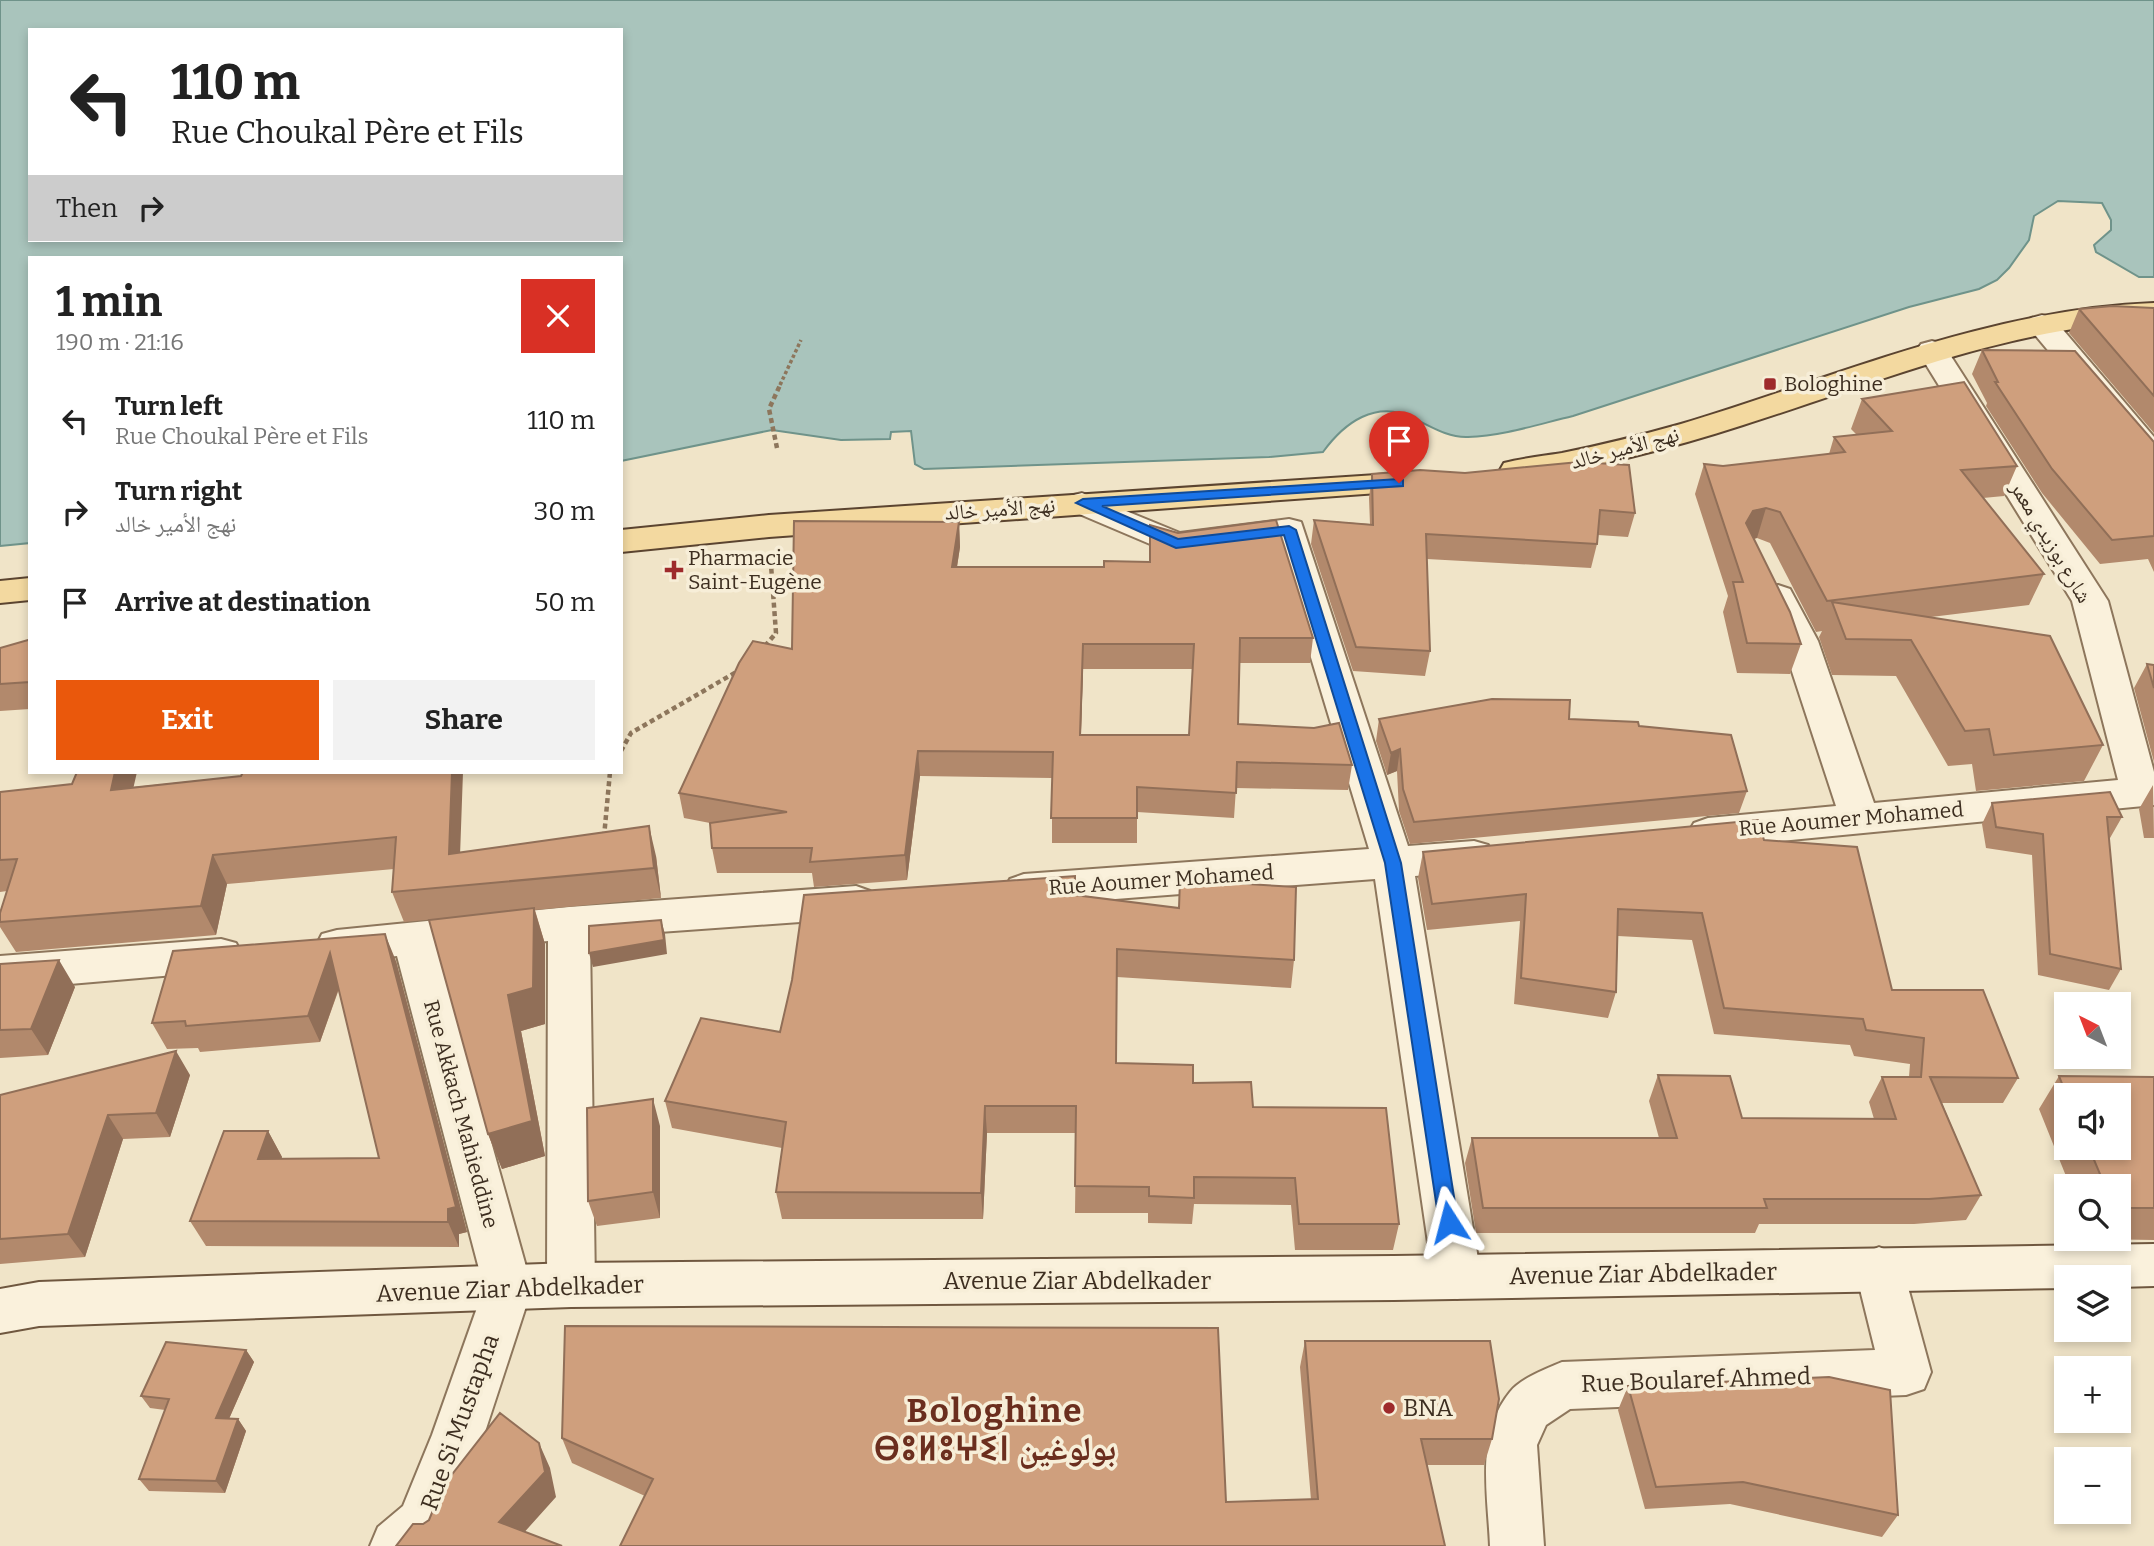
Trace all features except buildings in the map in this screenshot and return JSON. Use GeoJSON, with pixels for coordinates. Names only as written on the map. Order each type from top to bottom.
{"type":"FeatureCollection","features":[{"type":"Feature","properties":{"kind":"main road","name":"نهج الأمير خالد"},"geometry":{"type":"LineString","coordinates":[[623,541],[769,526],[1467,476],[1564,464],[1646,444],[1933,350],[2042,324],[2154,313]]}},
{"type":"Feature","properties":{"kind":"main road"},"geometry":{"type":"LineString","coordinates":[[0,592],[28,589]]}},
{"type":"Feature","properties":{"kind":"street"},"geometry":{"type":"LineString","coordinates":[[2042,324],[2154,457]]}},
{"type":"Feature","properties":{"kind":"street","name":"شارع بوزيدي معمر"},"geometry":{"type":"LineString","coordinates":[[1933,350],[2090,601],[2147,792]]}},
{"type":"Feature","properties":{"kind":"street"},"geometry":{"type":"LineString","coordinates":[[1083,503],[1176,544],[1289,530],[1393,863],[1457,1277]]}},
{"type":"Feature","properties":{"kind":"street"},"geometry":{"type":"LineString","coordinates":[[1762,563],[1800,641],[1859,818]]}},
{"type":"Feature","properties":{"kind":"street","name":"Rue Aoumer Mohamed"},"geometry":{"type":"LineString","coordinates":[[1667,837],[2147,792]]}},
{"type":"Feature","properties":{"kind":"street","name":"Rue Aoumer Mohamed"},"geometry":{"type":"LineString","coordinates":[[981,893],[1393,863],[1516,851]]}},
{"type":"Feature","properties":{"kind":"street"},"geometry":{"type":"LineString","coordinates":[[303,949],[569,923],[898,899]]}},
{"type":"Feature","properties":{"kind":"street"},"geometry":{"type":"LineString","coordinates":[[569,923],[570,1285]]}},
{"type":"Feature","properties":{"kind":"street","name":"Rue Akkach Mahieddine"},"geometry":{"type":"LineString","coordinates":[[414,940],[509,1288]]}},
{"type":"Feature","properties":{"kind":"street"},"geometry":{"type":"LineString","coordinates":[[0,973],[262,952]]}},
{"type":"Feature","properties":{"kind":"street","name":"Avenue Ziar Abdelkader"},"geometry":{"type":"LineString","coordinates":[[0,1311],[39,1304],[570,1285],[1457,1277],[2154,1265]]}},
{"type":"Feature","properties":{"kind":"street","name":"Rue Boularef Ahmed"},"geometry":{"type":"LineString","coordinates":[[1517,1546],[1511,1444],[1528,1408],[1562,1386],[1906,1372],[1879,1269]]}},
{"type":"Feature","properties":{"kind":"street","name":"Rue Si Mustapha"},"geometry":{"type":"LineString","coordinates":[[397,1546],[422,1524],[458,1435],[509,1288]]}},
{"type":"Feature","properties":{"kind":"path"},"geometry":{"type":"LineString","coordinates":[[777,448],[769,409],[801,340]]}},
{"type":"Feature","properties":{"kind":"path"},"geometry":{"type":"LineString","coordinates":[[759,653],[776,633],[769,526]]}},
{"type":"Feature","properties":{"kind":"path"},"geometry":{"type":"LineString","coordinates":[[623,747],[631,733],[750,664]]}},
{"type":"Feature","properties":{"kind":"path"},"geometry":{"type":"LineString","coordinates":[[603,843],[610,774]]}},
{"type":"Feature","properties":{"kind":"water"},"geometry":{"type":"Polygon","coordinates":[[[0,0],[2154,0],[2154,277],[2139,277],[2096,252],[2094,245],[2111,230],[2111,220],[2102,203],[2058,201],[2034,216],[2029,240],[2009,268],[1997,280],[1979,289],[1909,307],[1573,416],[1481,436],[1453,436],[1413,418],[1386,411],[1362,417],[1351,423],[1323,452],[1269,457],[924,469],[915,464],[911,431],[891,432],[890,439],[841,440],[772,430],[623,461],[623,256],[28,256],[28,543],[0,546],[0,0]]]}},
{"type":"Feature","properties":{"kind":"place","name":"Bologhine"},"geometry":{"type":"Point","coordinates":[1770,384]}},
{"type":"Feature","properties":{"kind":"place","name":"Pharmacie Saint-Eugène"},"geometry":{"type":"Point","coordinates":[674,570]}},
{"type":"Feature","properties":{"kind":"place","name":"BNA"},"geometry":{"type":"Point","coordinates":[1389,1408]}},
{"type":"Feature","properties":{"kind":"district","name":"Bologhine ⴱⵓⵍⵓⵖⵉⵏ بولوغين"},"geometry":{"type":"Point","coordinates":[995,1430]}},
{"type":"Feature","properties":{"kind":"route"},"geometry":{"type":"LineString","coordinates":[[1399,483],[1083,503],[1176,544],[1289,530],[1393,863],[1449,1222]]}}]}
